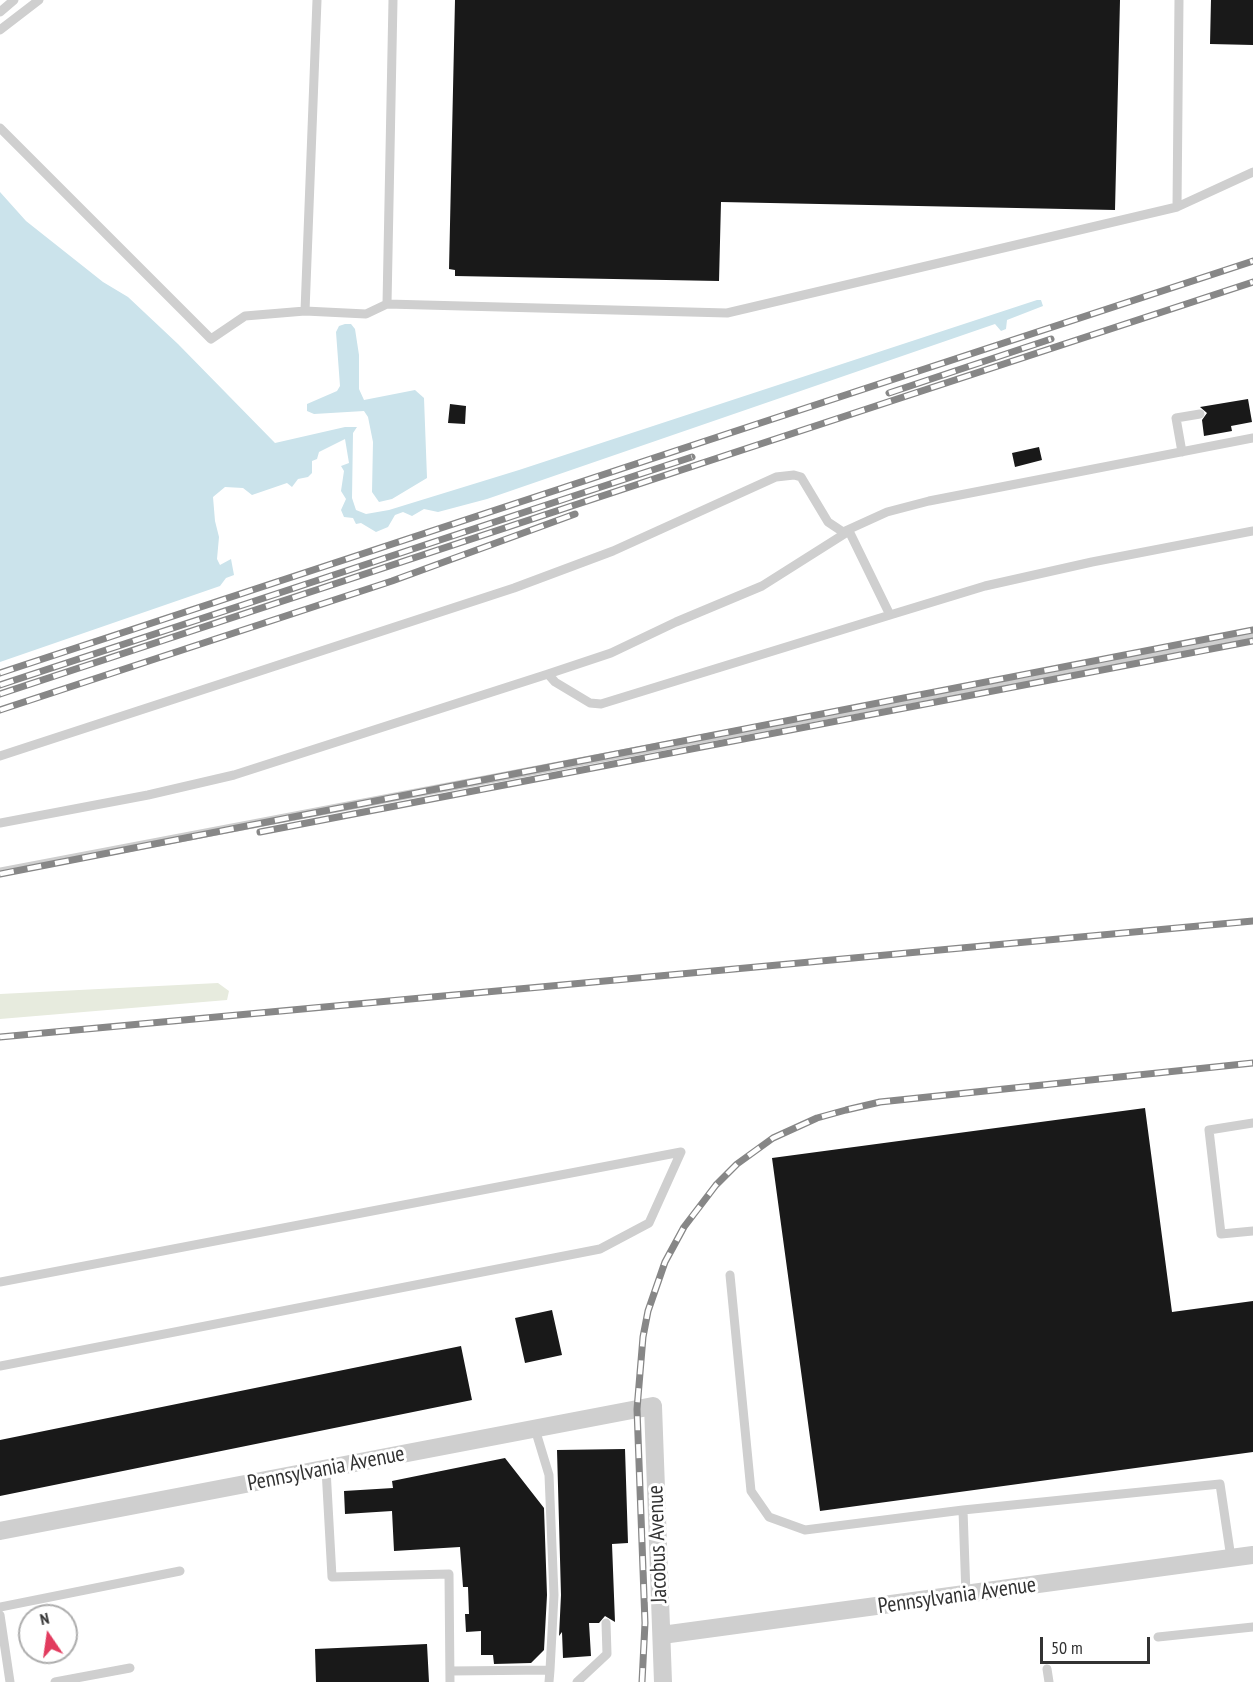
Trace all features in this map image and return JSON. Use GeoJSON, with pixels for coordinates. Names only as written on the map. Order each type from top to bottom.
{"type":"FeatureCollection","features":[{"type":"Feature","properties":{"kind":"street","name":"Pennsylvania Avenue"},"geometry":{"type":"LineString","coordinates":[[0,1532],[653,1406]]}},
{"type":"Feature","properties":{"kind":"street","name":"Jacobus Avenue"},"geometry":{"type":"LineString","coordinates":[[653,1406],[663,1682]]}},
{"type":"Feature","properties":{"kind":"street","name":"Pennsylvania Avenue"},"geometry":{"type":"LineString","coordinates":[[662,1635],[1253,1555]]}},
{"type":"Feature","properties":{"kind":"lane"},"geometry":{"type":"LineString","coordinates":[[0,12],[14,0]]}},
{"type":"Feature","properties":{"kind":"lane"},"geometry":{"type":"LineString","coordinates":[[0,30],[39,0]]}},
{"type":"Feature","properties":{"kind":"lane"},"geometry":{"type":"LineString","coordinates":[[305,311],[317,0]]}},
{"type":"Feature","properties":{"kind":"lane"},"geometry":{"type":"LineString","coordinates":[[387,304],[393,0]]}},
{"type":"Feature","properties":{"kind":"lane"},"geometry":{"type":"LineString","coordinates":[[1177,207],[1179,0]]}},
{"type":"Feature","properties":{"kind":"lane"},"geometry":{"type":"LineString","coordinates":[[0,128],[211,339],[245,316],[305,311],[366,314],[387,304],[728,313],[1177,207],[1253,172]]}},
{"type":"Feature","properties":{"kind":"lane"},"geometry":{"type":"LineString","coordinates":[[1182,452],[1176,418],[1200,414]]}},
{"type":"Feature","properties":{"kind":"lane"},"geometry":{"type":"LineString","coordinates":[[0,823],[137,797],[234,775],[611,653],[676,622],[762,586],[849,531],[888,512],[929,501],[1253,438]]}},
{"type":"Feature","properties":{"kind":"lane"},"geometry":{"type":"LineString","coordinates":[[0,756],[572,567],[776,477],[794,475],[801,477],[831,525],[841,532],[849,531]]}},
{"type":"Feature","properties":{"kind":"lane"},"geometry":{"type":"LineString","coordinates":[[849,531],[890,615]]}},
{"type":"Feature","properties":{"kind":"lane"},"geometry":{"type":"LineString","coordinates":[[548,674],[555,682],[590,703],[606,703],[890,615],[1024,577],[1253,531]]}},
{"type":"Feature","properties":{"kind":"lane"},"geometry":{"type":"LineString","coordinates":[[0,873],[1253,634]]}},
{"type":"Feature","properties":{"kind":"lane"},"geometry":{"type":"LineString","coordinates":[[1253,1123],[1209,1130],[1221,1234],[1253,1231]]}},
{"type":"Feature","properties":{"kind":"lane"},"geometry":{"type":"LineString","coordinates":[[0,1282],[681,1152],[649,1223],[600,1249],[0,1366]]}},
{"type":"Feature","properties":{"kind":"lane"},"geometry":{"type":"LineString","coordinates":[[729,1275],[751,1491],[769,1516],[805,1530],[963,1510],[1220,1484],[1231,1558]]}},
{"type":"Feature","properties":{"kind":"lane"},"geometry":{"type":"LineString","coordinates":[[535,1429],[549,1475],[554,1595],[549,1682]]}},
{"type":"Feature","properties":{"kind":"lane"},"geometry":{"type":"LineString","coordinates":[[326,1469],[332,1577],[449,1574],[450,1682]]}},
{"type":"Feature","properties":{"kind":"lane"},"geometry":{"type":"LineString","coordinates":[[963,1510],[966,1595]]}},
{"type":"Feature","properties":{"kind":"lane"},"geometry":{"type":"LineString","coordinates":[[0,1607],[180,1571]]}},
{"type":"Feature","properties":{"kind":"lane"},"geometry":{"type":"LineString","coordinates":[[0,1616],[10,1682]]}},
{"type":"Feature","properties":{"kind":"lane"},"geometry":{"type":"LineString","coordinates":[[577,1682],[607,1654],[606,1623]]}},
{"type":"Feature","properties":{"kind":"lane"},"geometry":{"type":"LineString","coordinates":[[1158,1637],[1253,1627]]}},
{"type":"Feature","properties":{"kind":"lane"},"geometry":{"type":"LineString","coordinates":[[55,1682],[130,1668]]}},
{"type":"Feature","properties":{"kind":"lane"},"geometry":{"type":"LineString","coordinates":[[1047,1669],[1049,1682]]}},
{"type":"Feature","properties":{"kind":"lane"},"geometry":{"type":"LineString","coordinates":[[450,1671],[550,1670]]}},
{"type":"Feature","properties":{"kind":"shaded area"},"geometry":{"type":"Polygon","coordinates":[[[218,983],[229,991],[227,1000],[0,1019],[0,994],[218,983]]]}},
{"type":"Feature","properties":{"kind":"water"},"geometry":{"type":"Polygon","coordinates":[[[0,192],[26,221],[103,282],[128,297],[178,344],[275,443],[345,427],[357,427],[353,433],[352,498],[356,510],[366,514],[389,510],[519,470],[1037,300],[1041,300],[1043,306],[1007,320],[1006,329],[1001,331],[995,324],[487,499],[438,512],[424,509],[412,516],[403,512],[395,515],[388,527],[376,532],[361,523],[356,524],[353,518],[344,517],[341,510],[346,499],[341,491],[344,471],[341,466],[349,463],[345,439],[319,452],[317,459],[312,461],[312,473],[308,477],[298,479],[292,487],[287,483],[252,495],[243,488],[225,487],[213,497],[219,537],[217,559],[220,565],[231,559],[234,575],[226,578],[220,586],[0,662],[0,192]]]}},
{"type":"Feature","properties":{"kind":"water"},"geometry":{"type":"Polygon","coordinates":[[[351,324],[355,329],[359,355],[359,389],[364,400],[415,390],[424,398],[427,478],[392,499],[379,502],[372,492],[373,442],[368,417],[364,411],[314,414],[307,411],[307,404],[337,391],[340,386],[336,332],[339,326],[351,324]]]}},
{"type":"Feature","properties":{"kind":"building"},"geometry":{"type":"Polygon","coordinates":[[[455,0],[1120,0],[1115,210],[721,202],[719,281],[455,276],[455,270],[449,269],[455,0]]]}},
{"type":"Feature","properties":{"kind":"building"},"geometry":{"type":"Polygon","coordinates":[[[1211,0],[1253,0],[1253,45],[1210,44],[1211,0]]]}},
{"type":"Feature","properties":{"kind":"building"},"geometry":{"type":"Polygon","coordinates":[[[1248,399],[1252,422],[1231,426],[1232,431],[1204,436],[1202,420],[1207,413],[1200,407],[1248,399]]]}},
{"type":"Feature","properties":{"kind":"building"},"geometry":{"type":"Polygon","coordinates":[[[450,404],[466,406],[465,424],[448,423],[450,404]]]}},
{"type":"Feature","properties":{"kind":"building"},"geometry":{"type":"Polygon","coordinates":[[[1039,447],[1042,460],[1015,467],[1012,453],[1039,447]]]}},
{"type":"Feature","properties":{"kind":"building"},"geometry":{"type":"Polygon","coordinates":[[[1145,1108],[1172,1312],[1253,1301],[1253,1452],[820,1511],[772,1158],[1145,1108]]]}},
{"type":"Feature","properties":{"kind":"building"},"geometry":{"type":"Polygon","coordinates":[[[552,1310],[562,1355],[525,1363],[515,1318],[552,1310]]]}},
{"type":"Feature","properties":{"kind":"building"},"geometry":{"type":"Polygon","coordinates":[[[461,1346],[472,1400],[0,1496],[0,1440],[461,1346]]]}},
{"type":"Feature","properties":{"kind":"building"},"geometry":{"type":"Polygon","coordinates":[[[625,1449],[628,1543],[612,1544],[615,1622],[605,1616],[599,1623],[589,1623],[591,1656],[563,1658],[562,1632],[559,1636],[561,1595],[557,1450],[625,1449]]]}},
{"type":"Feature","properties":{"kind":"building"},"geometry":{"type":"Polygon","coordinates":[[[505,1458],[544,1508],[547,1595],[544,1650],[531,1663],[494,1664],[493,1655],[481,1655],[481,1631],[466,1632],[465,1614],[469,1614],[468,1587],[463,1587],[460,1547],[394,1551],[392,1511],[345,1514],[344,1491],[393,1488],[392,1481],[505,1458]]]}},
{"type":"Feature","properties":{"kind":"building"},"geometry":{"type":"Polygon","coordinates":[[[427,1644],[429,1682],[316,1682],[315,1649],[427,1644]]]}},
{"type":"Feature","properties":{"kind":"railway"},"geometry":{"type":"LineString","coordinates":[[0,673],[1253,261]]}},
{"type":"Feature","properties":{"kind":"railway"},"geometry":{"type":"LineString","coordinates":[[0,694],[1253,282]]}},
{"type":"Feature","properties":{"kind":"railway"},"geometry":{"type":"LineString","coordinates":[[889,393],[1051,339]]}},
{"type":"Feature","properties":{"kind":"railway"},"geometry":{"type":"LineString","coordinates":[[0,685],[692,457]]}},
{"type":"Feature","properties":{"kind":"railway"},"geometry":{"type":"LineString","coordinates":[[0,710],[392,581],[575,514]]}},
{"type":"Feature","properties":{"kind":"railway"},"geometry":{"type":"LineString","coordinates":[[0,874],[1253,630]]}},
{"type":"Feature","properties":{"kind":"railway"},"geometry":{"type":"LineString","coordinates":[[260,832],[1253,641]]}},
{"type":"Feature","properties":{"kind":"railway"},"geometry":{"type":"LineString","coordinates":[[0,1037],[1253,921]]}},
{"type":"Feature","properties":{"kind":"railway"},"geometry":{"type":"LineString","coordinates":[[642,1682],[645,1623],[637,1409],[643,1337],[648,1311],[665,1262],[684,1227],[716,1185],[737,1164],[773,1138],[817,1118],[880,1102],[1253,1063]]}}]}
